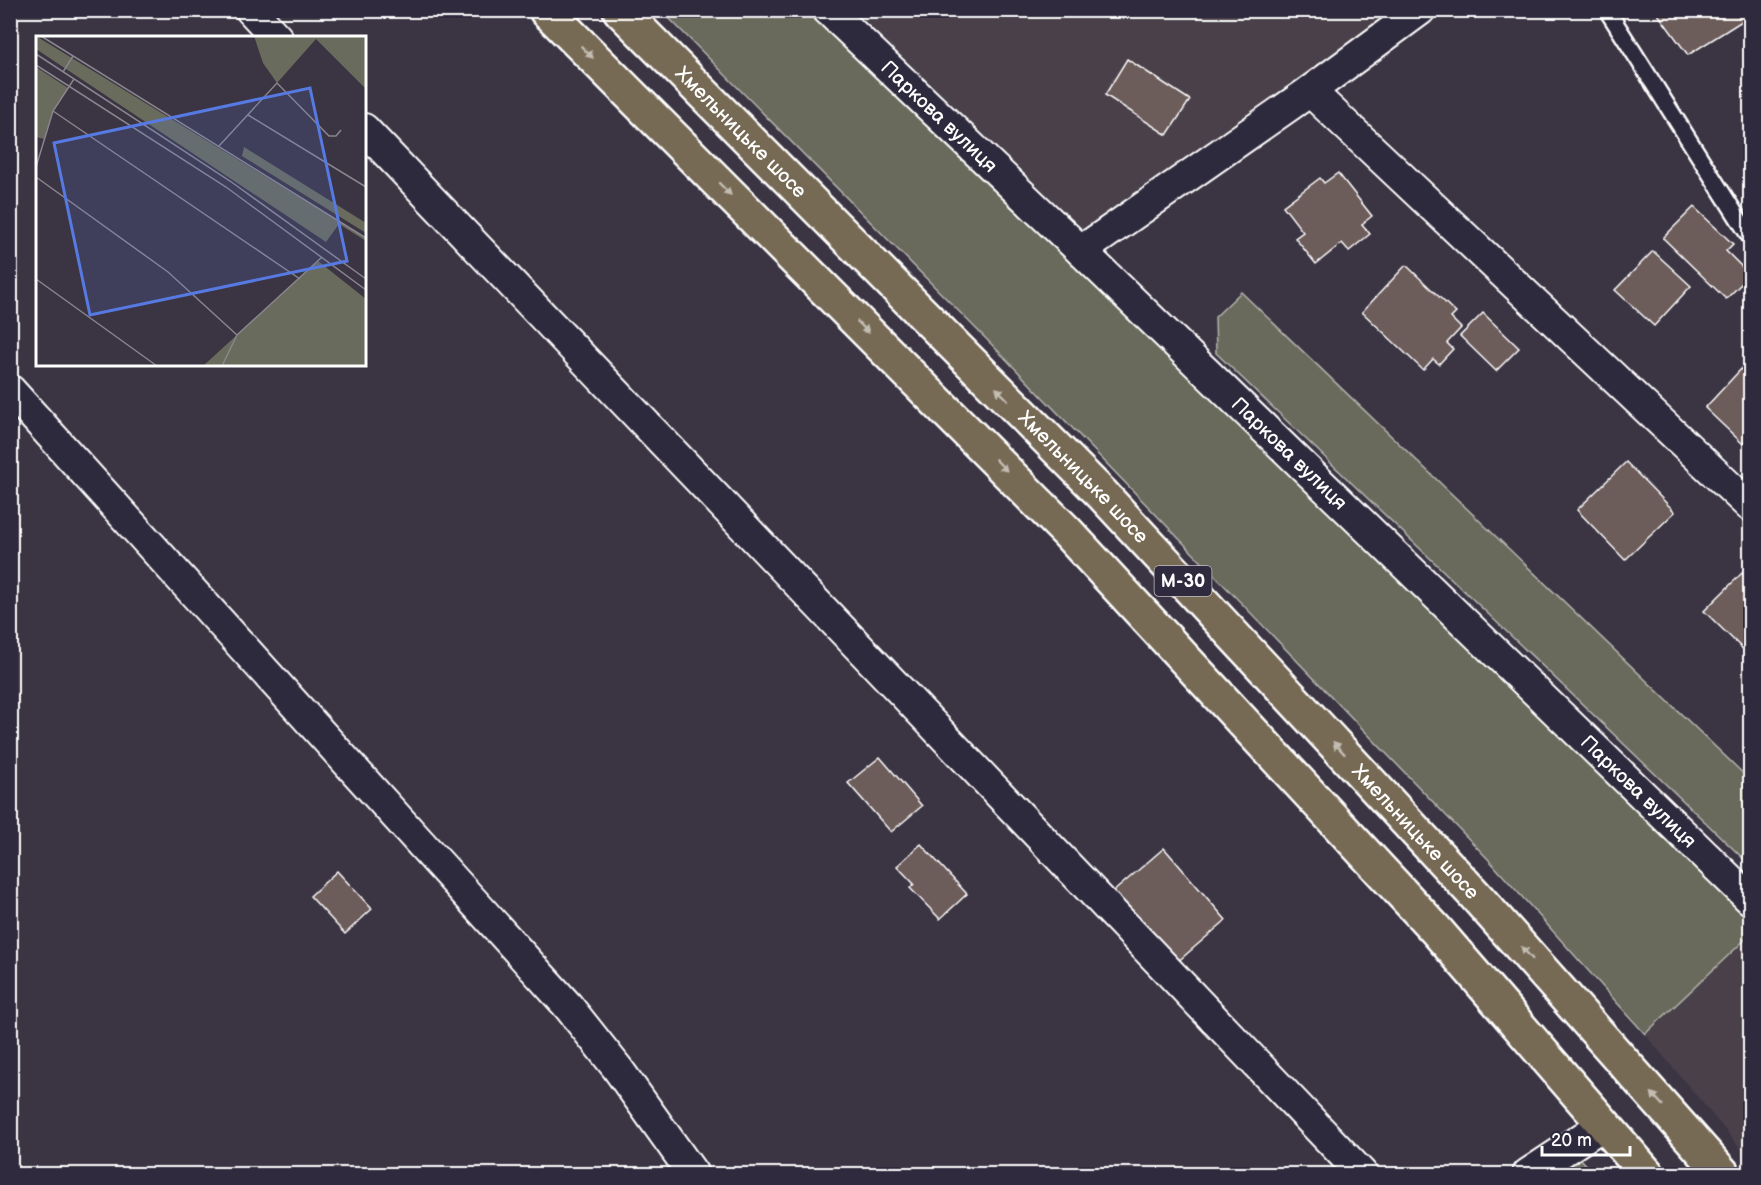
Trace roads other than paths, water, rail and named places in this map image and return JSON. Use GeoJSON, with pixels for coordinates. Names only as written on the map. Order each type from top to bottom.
{"type":"FeatureCollection","features":[{"type":"Feature","properties":{"kind":"highway","name":"М-30"},"geometry":{"type":"LineString","coordinates":[[546,10],[1067,532],[1436,930],[1647,1174]]}},
{"type":"Feature","properties":{"kind":"highway","name":"Хмельницьке шосе"},"geometry":{"type":"LineString","coordinates":[[620,10],[1103,495],[1474,894],[1723,1174]]}},
{"type":"Feature","properties":{"kind":"street"},"geometry":{"type":"LineString","coordinates":[[251,10],[275,36]]}},
{"type":"Feature","properties":{"kind":"street","name":"Паркова вулиця"},"geometry":{"type":"LineString","coordinates":[[828,10],[1081,251],[1750,898]]}},
{"type":"Feature","properties":{"kind":"street"},"geometry":{"type":"LineString","coordinates":[[1081,251],[1310,91],[1420,10]]}},
{"type":"Feature","properties":{"kind":"street"},"geometry":{"type":"LineString","coordinates":[[1310,91],[1750,506]]}},
{"type":"Feature","properties":{"kind":"street"},"geometry":{"type":"LineString","coordinates":[[366,131],[1362,1174]]}},
{"type":"Feature","properties":{"kind":"street"},"geometry":{"type":"LineString","coordinates":[[10,390],[568,1006],[618,1069],[693,1174]]}},
{"type":"Feature","properties":{"kind":"street"},"geometry":{"type":"LineString","coordinates":[[1528,1174],[1604,1124]]}},
{"type":"Feature","properties":{"kind":"lane"},"geometry":{"type":"LineString","coordinates":[[1607,10],[1750,237]]}}]}
